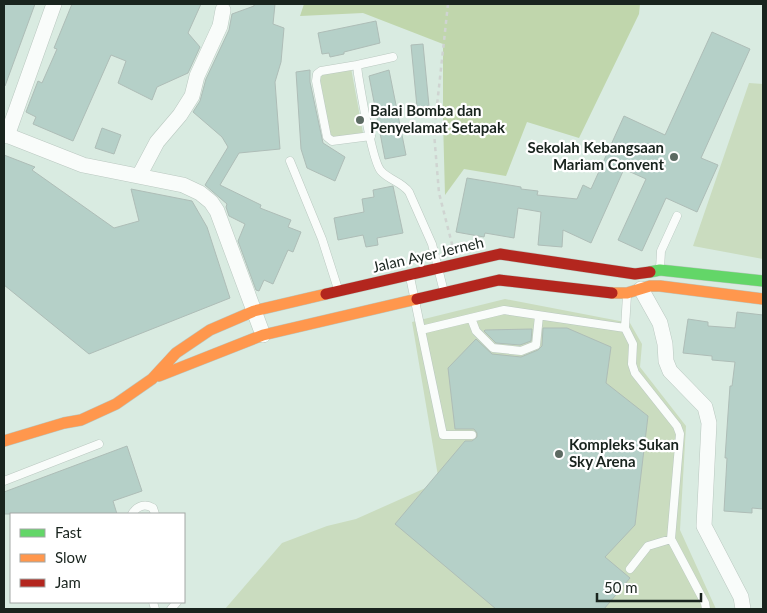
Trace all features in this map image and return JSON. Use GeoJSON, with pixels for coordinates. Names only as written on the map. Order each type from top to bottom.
{"type":"FeatureCollection","features":[{"type":"Feature","properties":{"kind":"main road","name":"Jalan Ayer Jerneh"},"geometry":{"type":"LineString","coordinates":[[4,441],[81,420],[116,404],[152,379],[176,353],[210,330],[254,311],[500,254],[635,274],[660,270],[763,281]]}},
{"type":"Feature","properties":{"kind":"main road","name":"Jalan Ayer Jerneh"},"geometry":{"type":"LineString","coordinates":[[152,379],[263,336],[499,280],[601,293],[634,291],[660,286],[763,299]]}},
{"type":"Feature","properties":{"kind":"street"},"geometry":{"type":"LineString","coordinates":[[54,4],[6,135],[83,165],[183,185],[200,193],[211,202],[217,211],[263,336]]}},
{"type":"Feature","properties":{"kind":"street"},"geometry":{"type":"LineString","coordinates":[[139,176],[157,142],[180,116],[192,96],[197,76],[218,33],[223,10]]}},
{"type":"Feature","properties":{"kind":"street"},"geometry":{"type":"LineString","coordinates":[[634,291],[660,323],[665,344],[666,361],[670,371],[705,407],[709,423],[704,526],[741,597],[744,609]]}},
{"type":"Feature","properties":{"kind":"lane"},"geometry":{"type":"LineString","coordinates":[[371,136],[332,141],[327,137],[316,74],[321,71],[392,57]]}},
{"type":"Feature","properties":{"kind":"lane"},"geometry":{"type":"LineString","coordinates":[[357,65],[374,154],[380,171],[405,187],[409,192],[432,244],[444,292]]}},
{"type":"Feature","properties":{"kind":"lane"},"geometry":{"type":"LineString","coordinates":[[290,162],[322,239],[339,291]]}},
{"type":"Feature","properties":{"kind":"lane"},"geometry":{"type":"LineString","coordinates":[[660,286],[661,251],[677,216]]}},
{"type":"Feature","properties":{"kind":"lane"},"geometry":{"type":"LineString","coordinates":[[409,275],[443,435],[472,435]]}},
{"type":"Feature","properties":{"kind":"lane"},"geometry":{"type":"LineString","coordinates":[[634,291],[625,328],[633,344],[632,364],[634,373],[677,426],[680,434],[671,539],[705,603],[706,609]]}},
{"type":"Feature","properties":{"kind":"lane"},"geometry":{"type":"LineString","coordinates":[[421,330],[504,310],[625,328]]}},
{"type":"Feature","properties":{"kind":"lane"},"geometry":{"type":"LineString","coordinates":[[471,318],[476,331],[493,348],[521,351],[536,345],[540,316]]}},
{"type":"Feature","properties":{"kind":"lane"},"geometry":{"type":"LineString","coordinates":[[4,481],[100,444]]}},
{"type":"Feature","properties":{"kind":"lane"},"geometry":{"type":"LineString","coordinates":[[133,513],[140,506],[148,505],[153,508],[155,513]]}},
{"type":"Feature","properties":{"kind":"lane"},"geometry":{"type":"LineString","coordinates":[[630,569],[648,546],[671,539]]}},
{"type":"Feature","properties":{"kind":"path"},"geometry":{"type":"LineString","coordinates":[[448,4],[434,133],[439,193],[457,264]]}},
{"type":"Feature","properties":{"kind":"green space"},"geometry":{"type":"Polygon","coordinates":[[[304,4],[640,4],[639,14],[579,138],[527,122],[506,176],[464,169],[445,195],[443,44],[363,13],[300,16],[304,4]]]}},
{"type":"Feature","properties":{"kind":"green space"},"geometry":{"type":"Polygon","coordinates":[[[351,68],[363,133],[331,139],[319,74],[351,68]]]}},
{"type":"Feature","properties":{"kind":"green space"},"geometry":{"type":"Polygon","coordinates":[[[749,83],[763,84],[763,259],[693,246],[749,83]]]}},
{"type":"Feature","properties":{"kind":"green space","name":"Kompleks Sukan Sky Arena"},"geometry":{"type":"Polygon","coordinates":[[[505,299],[630,323],[642,344],[640,367],[686,426],[680,530],[716,609],[225,609],[282,543],[327,526],[356,519],[439,482],[412,322],[505,299]]]}},
{"type":"Feature","properties":{"kind":"building"},"geometry":{"type":"Polygon","coordinates":[[[4,4],[35,4],[5,86],[4,86],[4,4]]]}},
{"type":"Feature","properties":{"kind":"building"},"geometry":{"type":"Polygon","coordinates":[[[72,4],[201,4],[188,33],[200,47],[188,73],[157,87],[152,100],[118,83],[126,61],[111,55],[73,141],[33,124],[36,117],[26,112],[38,81],[42,83],[57,49],[54,48],[72,4]]]}},
{"type":"Feature","properties":{"kind":"building"},"geometry":{"type":"Polygon","coordinates":[[[254,4],[275,4],[273,24],[284,28],[281,62],[275,82],[280,149],[239,153],[220,185],[261,205],[260,208],[291,220],[288,227],[301,232],[293,252],[288,250],[273,284],[264,280],[259,291],[256,290],[238,241],[245,224],[229,216],[227,204],[205,185],[228,147],[222,137],[193,112],[200,101],[206,79],[229,30],[232,14],[254,6],[254,4]]]}},
{"type":"Feature","properties":{"kind":"building"},"geometry":{"type":"Polygon","coordinates":[[[376,21],[380,43],[330,57],[329,53],[322,54],[318,33],[376,21]]]}},
{"type":"Feature","properties":{"kind":"building"},"geometry":{"type":"Polygon","coordinates":[[[712,32],[750,49],[701,158],[718,165],[697,212],[666,198],[642,251],[618,240],[646,179],[624,169],[591,243],[563,230],[562,247],[538,245],[541,212],[518,208],[514,238],[485,233],[484,237],[456,232],[467,178],[538,191],[537,195],[577,199],[583,185],[591,189],[624,116],[665,135],[712,32]]]}},
{"type":"Feature","properties":{"kind":"building"},"geometry":{"type":"Polygon","coordinates":[[[423,44],[429,106],[417,107],[411,45],[423,44]]]}},
{"type":"Feature","properties":{"kind":"building"},"geometry":{"type":"Polygon","coordinates":[[[310,70],[310,82],[323,143],[345,157],[335,181],[307,168],[301,149],[296,72],[310,70]]]}},
{"type":"Feature","properties":{"kind":"building"},"geometry":{"type":"Polygon","coordinates":[[[389,70],[406,155],[385,159],[369,76],[389,70]]]}},
{"type":"Feature","properties":{"kind":"building"},"geometry":{"type":"Polygon","coordinates":[[[102,128],[121,135],[114,154],[95,148],[102,128]]]}},
{"type":"Feature","properties":{"kind":"building"},"geometry":{"type":"Polygon","coordinates":[[[4,155],[35,167],[32,170],[114,228],[139,221],[131,189],[192,201],[207,227],[230,298],[89,354],[4,285],[4,155]]]}},
{"type":"Feature","properties":{"kind":"building"},"geometry":{"type":"Polygon","coordinates":[[[393,186],[403,233],[377,238],[378,245],[366,247],[363,235],[338,240],[334,218],[364,212],[362,199],[374,197],[373,190],[393,186]]]}},
{"type":"Feature","properties":{"kind":"building"},"geometry":{"type":"Polygon","coordinates":[[[737,312],[763,315],[763,509],[752,508],[752,513],[724,511],[727,458],[725,458],[730,386],[732,386],[735,362],[712,360],[712,356],[683,353],[688,319],[708,322],[708,326],[735,328],[737,312]]]}},
{"type":"Feature","properties":{"kind":"building"},"geometry":{"type":"Polygon","coordinates":[[[543,328],[567,328],[611,347],[606,383],[648,416],[635,525],[605,557],[630,578],[604,609],[496,609],[395,524],[465,441],[472,441],[477,437],[474,429],[455,429],[448,368],[476,339],[492,354],[521,357],[538,350],[542,346],[543,328]]]}},
{"type":"Feature","properties":{"kind":"building"},"geometry":{"type":"Polygon","coordinates":[[[532,329],[531,341],[520,345],[496,343],[484,331],[485,330],[532,329]]]}},
{"type":"Feature","properties":{"kind":"building"},"geometry":{"type":"Polygon","coordinates":[[[127,446],[142,491],[113,501],[117,513],[10,514],[4,514],[4,492],[127,446]]]}},
{"type":"Feature","properties":{"kind":"traffic: fast"},"geometry":{"type":"LineString","coordinates":[[650,272],[660,270],[763,281]]}},
{"type":"Feature","properties":{"kind":"traffic: slow"},"geometry":{"type":"LineString","coordinates":[[612,293],[627,293],[650,286],[660,286],[763,299]]}},
{"type":"Feature","properties":{"kind":"traffic: slow"},"geometry":{"type":"LineString","coordinates":[[4,441],[64,423],[81,420],[116,404],[152,379],[176,353],[210,330],[254,311],[326,294]]}},
{"type":"Feature","properties":{"kind":"traffic: slow"},"geometry":{"type":"LineString","coordinates":[[159,376],[263,335],[417,299]]}},
{"type":"Feature","properties":{"kind":"traffic: jam"},"geometry":{"type":"LineString","coordinates":[[326,294],[500,254],[635,274],[650,272]]}},
{"type":"Feature","properties":{"kind":"traffic: jam"},"geometry":{"type":"LineString","coordinates":[[417,299],[499,280],[612,293]]}},
{"type":"Feature","properties":{"kind":"place","name":"Balai Bomba dan Penyelamat Setapak"},"geometry":{"type":"Point","coordinates":[360,120]}},
{"type":"Feature","properties":{"kind":"place","name":"Sekolah Kebangsaan Mariam Convent"},"geometry":{"type":"Point","coordinates":[674,157]}},
{"type":"Feature","properties":{"kind":"place","name":"Kompleks Sukan Sky Arena"},"geometry":{"type":"Point","coordinates":[559,454]}}]}
